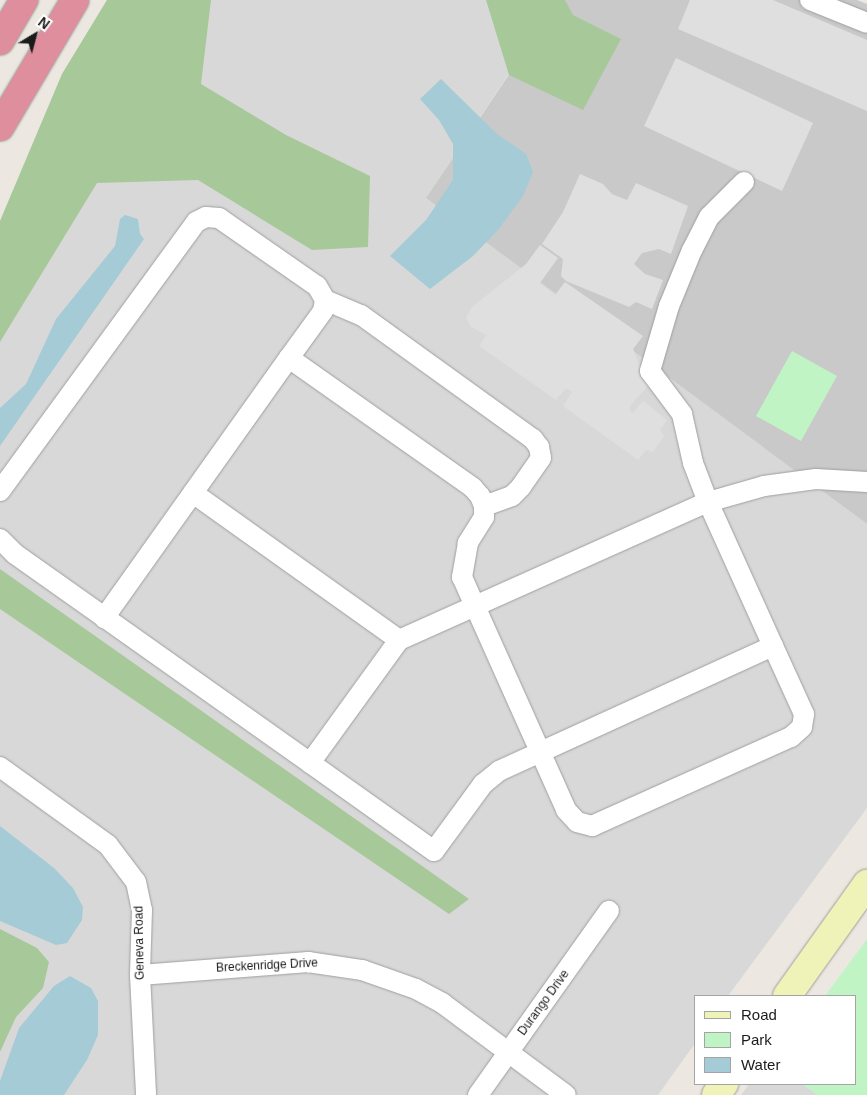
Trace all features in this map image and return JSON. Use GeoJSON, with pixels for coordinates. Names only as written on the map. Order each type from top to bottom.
{"type":"FeatureCollection","features":[{"type":"Feature","properties":{"kind":"highway"},"geometry":{"type":"LineString","coordinates":[[0,40],[24,0]]}},
{"type":"Feature","properties":{"kind":"highway"},"geometry":{"type":"LineString","coordinates":[[0,127],[75,0]]}},
{"type":"Feature","properties":{"kind":"street"},"geometry":{"type":"LineString","coordinates":[[810,0],[867,23]]}},
{"type":"Feature","properties":{"kind":"street"},"geometry":{"type":"LineString","coordinates":[[289,358],[473,488],[484,506],[484,517],[468,542],[462,577],[566,810],[577,822],[592,826],[791,737],[802,727],[804,714],[708,502],[693,463],[682,414],[650,371],[669,306],[692,250],[709,217],[744,182]]}},
{"type":"Feature","properties":{"kind":"street"},"geometry":{"type":"LineString","coordinates":[[0,491],[196,222],[206,217],[219,218],[317,286],[325,300],[361,315],[533,439],[539,447],[541,458],[520,487],[512,496],[484,506]]}},
{"type":"Feature","properties":{"kind":"street"},"geometry":{"type":"LineString","coordinates":[[104,618],[323,311],[325,300]]}},
{"type":"Feature","properties":{"kind":"street"},"geometry":{"type":"LineString","coordinates":[[310,763],[399,640],[476,608],[708,502],[764,486],[816,479],[867,482]]}},
{"type":"Feature","properties":{"kind":"street"},"geometry":{"type":"LineString","coordinates":[[193,494],[399,640]]}},
{"type":"Feature","properties":{"kind":"street"},"geometry":{"type":"LineString","coordinates":[[0,539],[15,554],[104,618],[434,851],[483,784],[499,771],[773,646]]}},
{"type":"Feature","properties":{"kind":"street","name":"Geneva Road"},"geometry":{"type":"LineString","coordinates":[[0,767],[108,845],[125,862],[136,882],[142,910],[140,974],[146,1095]]}},
{"type":"Feature","properties":{"kind":"street"},"geometry":{"type":"LineString","coordinates":[[788,995],[867,884]]}},
{"type":"Feature","properties":{"kind":"street","name":"Durango Drive"},"geometry":{"type":"LineString","coordinates":[[478,1095],[609,912]]}},
{"type":"Feature","properties":{"kind":"street","name":"Breckenridge Drive"},"geometry":{"type":"LineString","coordinates":[[140,974],[330,963],[416,989],[442,1003],[508,1054],[566,1095]]}},
{"type":"Feature","properties":{"kind":"shaded area"},"geometry":{"type":"Polygon","coordinates":[[[107,0],[558,0],[426,198],[867,524],[867,808],[729,995],[694,995],[694,1045],[658,1095],[0,1095],[0,221],[62,74],[107,0]]]}},
{"type":"Feature","properties":{"kind":"shaded area"},"geometry":{"type":"Polygon","coordinates":[[[559,0],[857,0],[867,4],[867,524],[426,198],[559,0]]]}},
{"type":"Feature","properties":{"kind":"shaded area"},"geometry":{"type":"Polygon","coordinates":[[[690,0],[773,0],[867,40],[867,111],[678,29],[690,0]]]}},
{"type":"Feature","properties":{"kind":"shaded area"},"geometry":{"type":"Polygon","coordinates":[[[676,58],[813,123],[782,191],[644,126],[676,58]]]}},
{"type":"Feature","properties":{"kind":"shaded area"},"geometry":{"type":"Polygon","coordinates":[[[580,174],[603,184],[612,194],[627,200],[636,183],[688,206],[671,254],[659,249],[642,253],[634,264],[645,274],[663,280],[652,309],[636,302],[629,307],[566,281],[561,276],[563,259],[542,244],[563,212],[580,174]]]}},
{"type":"Feature","properties":{"kind":"shaded area"},"geometry":{"type":"Polygon","coordinates":[[[540,245],[558,258],[540,283],[555,295],[565,282],[643,336],[633,349],[648,386],[630,406],[630,411],[633,413],[643,401],[667,420],[660,430],[664,436],[653,452],[646,450],[638,460],[563,406],[572,392],[566,388],[556,400],[479,346],[486,335],[471,327],[466,318],[472,307],[526,264],[540,245]]]}},
{"type":"Feature","properties":{"kind":"shaded area"},"geometry":{"type":"Polygon","coordinates":[[[748,1085],[803,1085],[818,1095],[741,1095],[748,1085]]]}},
{"type":"Feature","properties":{"kind":"green space"},"geometry":{"type":"Polygon","coordinates":[[[107,0],[211,0],[201,84],[286,135],[370,176],[368,247],[312,250],[198,180],[97,183],[0,342],[0,221],[62,74],[107,0]]]}},
{"type":"Feature","properties":{"kind":"green space"},"geometry":{"type":"Polygon","coordinates":[[[486,0],[565,0],[573,15],[621,39],[583,110],[509,75],[486,0]]]}},
{"type":"Feature","properties":{"kind":"green space"},"geometry":{"type":"Polygon","coordinates":[[[792,351],[837,376],[801,441],[756,416],[792,351]]]}},
{"type":"Feature","properties":{"kind":"green space"},"geometry":{"type":"Polygon","coordinates":[[[0,569],[469,899],[449,914],[0,609],[0,569]]]}},
{"type":"Feature","properties":{"kind":"green space"},"geometry":{"type":"Polygon","coordinates":[[[0,929],[37,948],[49,962],[43,988],[16,1017],[0,1052],[0,929]]]}},
{"type":"Feature","properties":{"kind":"green space"},"geometry":{"type":"Polygon","coordinates":[[[867,939],[867,1095],[818,1095],[803,1085],[857,1085],[857,995],[826,995],[867,939]]]}},
{"type":"Feature","properties":{"kind":"water"},"geometry":{"type":"Polygon","coordinates":[[[441,79],[497,134],[526,154],[533,172],[523,196],[498,230],[473,256],[430,289],[390,256],[426,220],[453,180],[453,144],[439,120],[420,99],[441,79]]]}},
{"type":"Feature","properties":{"kind":"water"},"geometry":{"type":"Polygon","coordinates":[[[125,215],[138,219],[140,234],[144,239],[0,446],[0,408],[26,384],[56,319],[115,246],[120,219],[125,215]]]}},
{"type":"Feature","properties":{"kind":"water"},"geometry":{"type":"Polygon","coordinates":[[[0,826],[54,868],[73,888],[83,907],[82,920],[67,943],[56,945],[0,921],[0,826]]]}},
{"type":"Feature","properties":{"kind":"water"},"geometry":{"type":"Polygon","coordinates":[[[70,976],[91,988],[98,1001],[98,1035],[87,1060],[64,1095],[0,1095],[0,1081],[19,1028],[54,986],[70,976]]]}}]}
